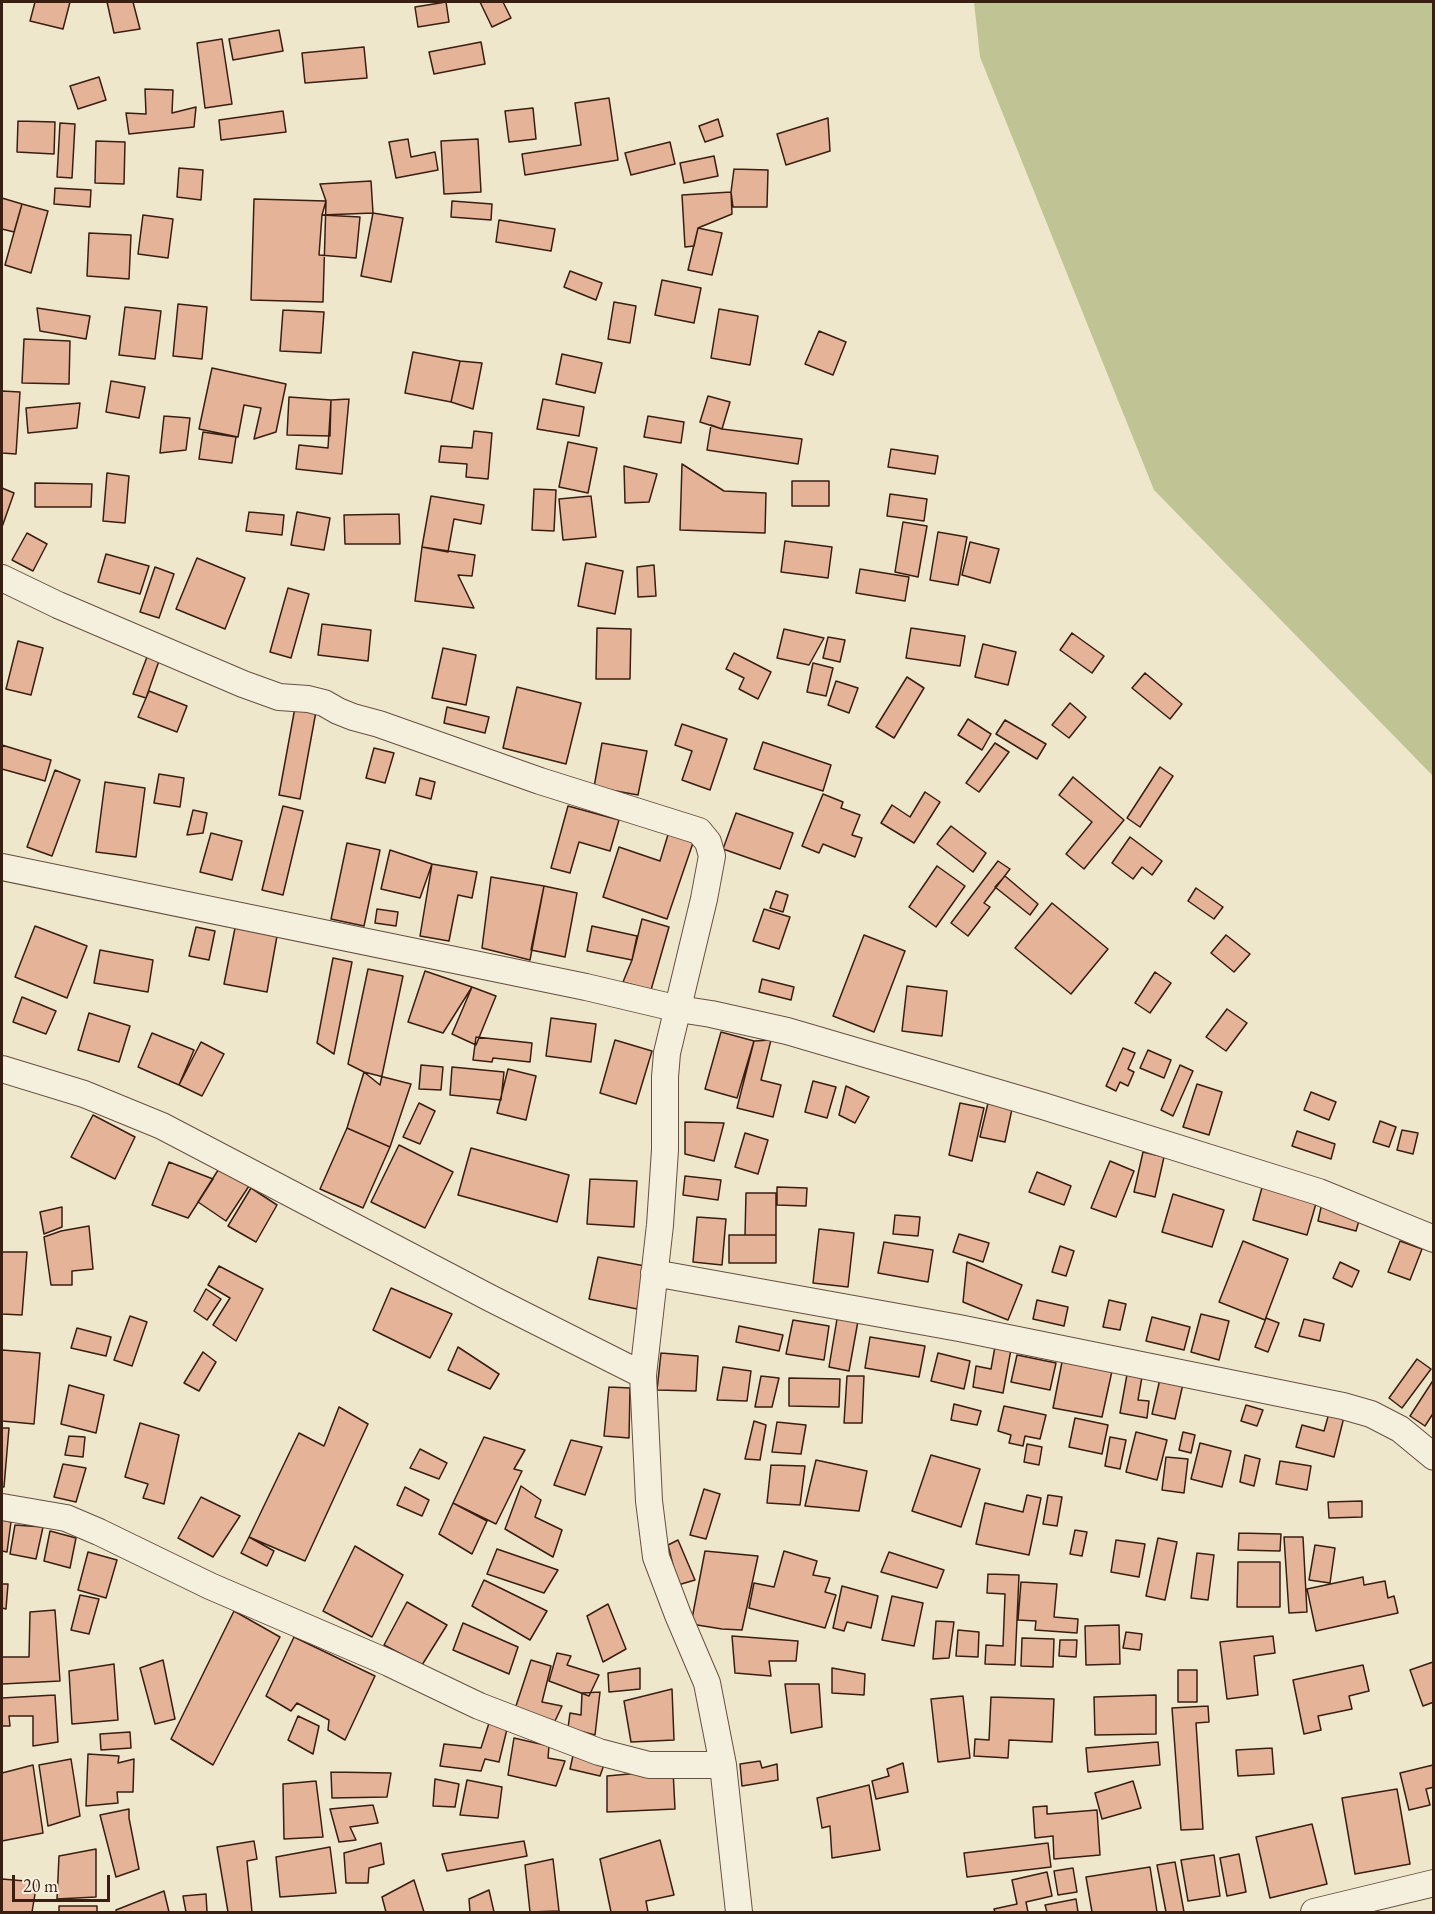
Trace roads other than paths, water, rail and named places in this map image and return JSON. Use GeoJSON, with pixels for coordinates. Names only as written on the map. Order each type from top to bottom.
{"type":"FeatureCollection","features":[{"type":"Feature","properties":{"kind":"street"},"geometry":{"type":"LineString","coordinates":[[2,578],[58,605],[243,684],[279,697],[308,699],[324,703],[352,717],[699,831],[708,842],[712,856],[704,899],[667,1053],[665,1150],[660,1225],[644,1375],[649,1501],[656,1557],[706,1683],[723,1765],[739,1912]]}},
{"type":"Feature","properties":{"kind":"street"},"geometry":{"type":"LineString","coordinates":[[2,867],[586,987],[786,1031],[1043,1106],[1318,1192],[1434,1239]]}},
{"type":"Feature","properties":{"kind":"street"},"geometry":{"type":"LineString","coordinates":[[2,1069],[84,1094],[162,1126],[490,1298],[644,1375]]}},
{"type":"Feature","properties":{"kind":"street"},"geometry":{"type":"LineString","coordinates":[[654,1273],[959,1328],[1343,1406],[1371,1414],[1400,1429],[1434,1456]]}},
{"type":"Feature","properties":{"kind":"street"},"geometry":{"type":"LineString","coordinates":[[2,1507],[66,1518],[88,1527],[210,1586],[389,1663],[479,1706],[599,1752],[649,1765],[723,1765]]}},
{"type":"Feature","properties":{"kind":"street"},"geometry":{"type":"LineString","coordinates":[[1314,1912],[1434,1883]]}}]}
